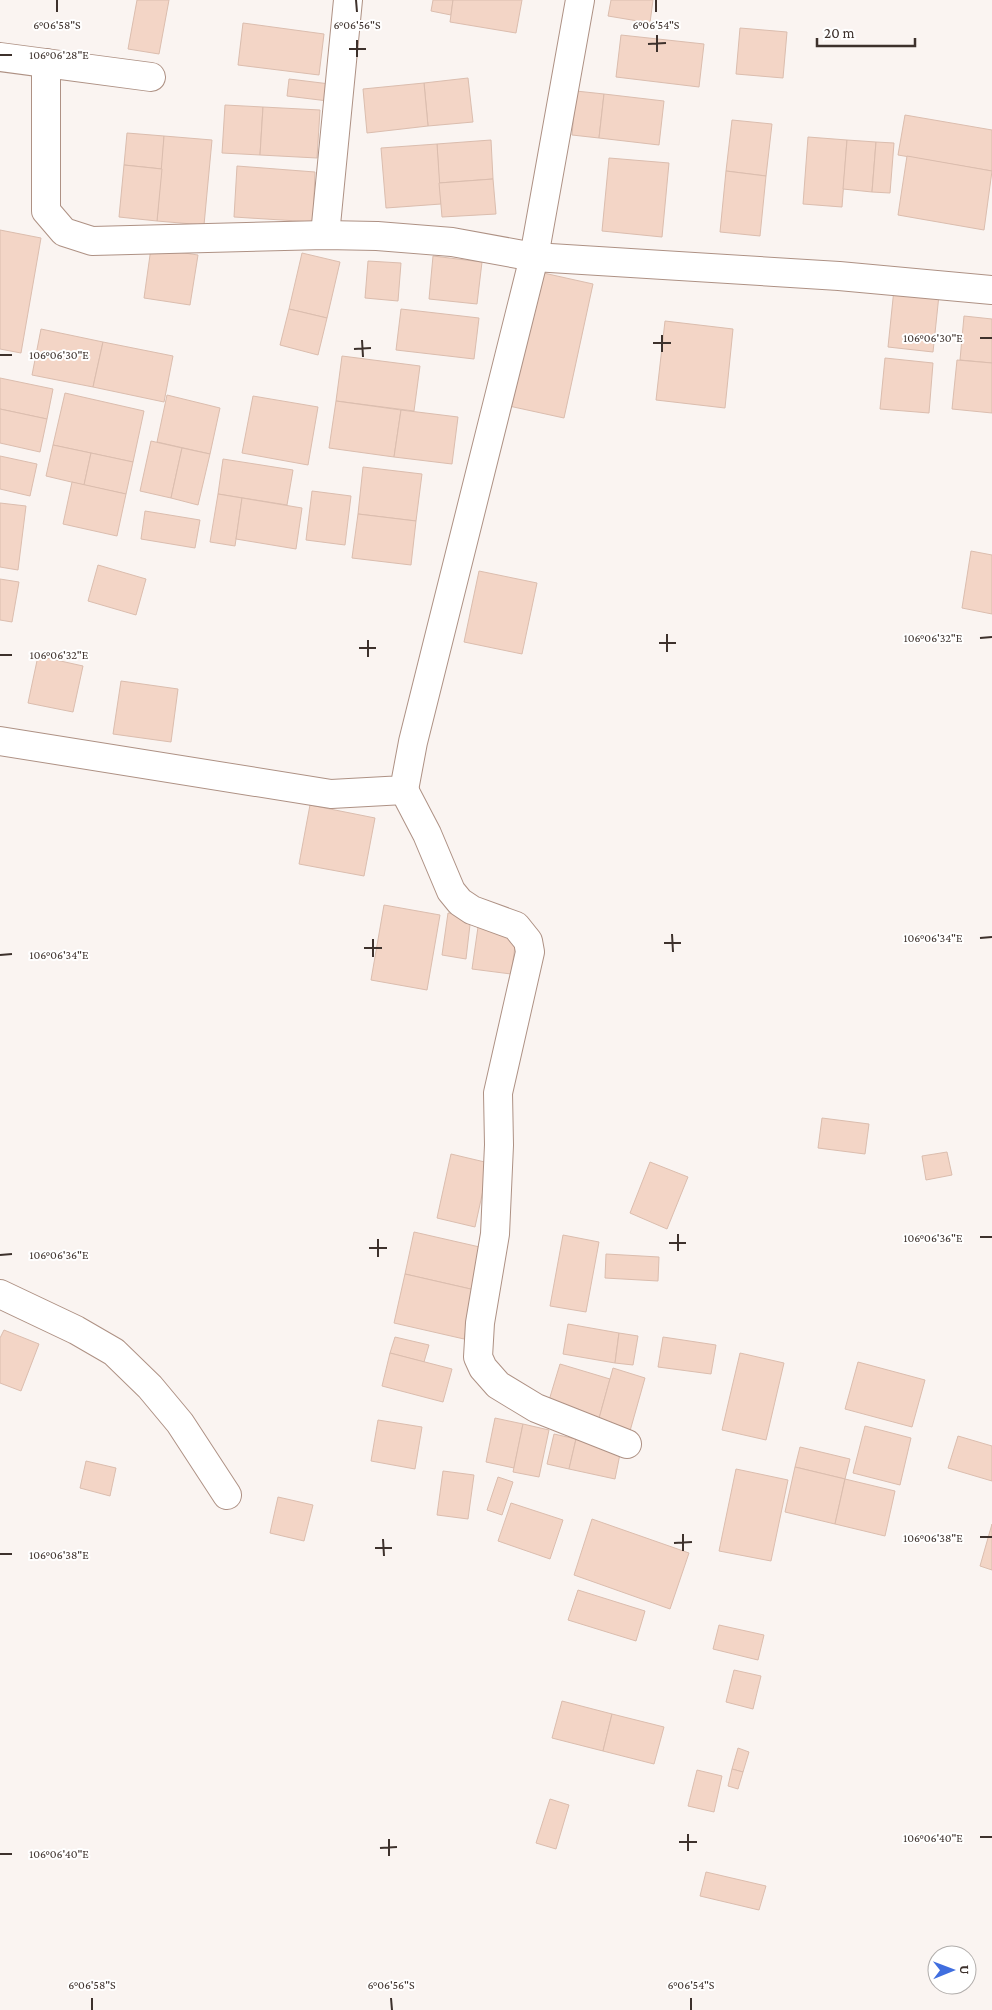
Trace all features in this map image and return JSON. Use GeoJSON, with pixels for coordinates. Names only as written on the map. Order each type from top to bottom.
{"type":"FeatureCollection","features":[{"type":"Feature","properties":{"kind":"street"},"geometry":{"type":"LineString","coordinates":[[325,235],[348,0]]}},
{"type":"Feature","properties":{"kind":"street"},"geometry":{"type":"LineString","coordinates":[[580,0],[534,257],[413,742],[404,790],[427,834],[451,892],[460,902],[472,910],[516,926],[528,941],[530,952],[498,1092],[499,1145],[495,1234],[480,1323],[478,1357],[482,1368],[498,1385],[536,1408],[627,1444]]}},
{"type":"Feature","properties":{"kind":"street"},"geometry":{"type":"LineString","coordinates":[[0,57],[151,77]]}},
{"type":"Feature","properties":{"kind":"street"},"geometry":{"type":"LineString","coordinates":[[46,64],[46,211],[64,232],[92,241],[325,235],[452,242],[534,257],[839,276],[992,290]]}},
{"type":"Feature","properties":{"kind":"street"},"geometry":{"type":"LineString","coordinates":[[0,741],[331,794],[404,790]]}},
{"type":"Feature","properties":{"kind":"street"},"geometry":{"type":"LineString","coordinates":[[0,1294],[76,1330],[114,1352],[150,1387],[180,1423],[227,1494]]}},
{"type":"Feature","properties":{"kind":"building"},"geometry":{"type":"Polygon","coordinates":[[[137,0],[169,0],[159,54],[128,49],[137,0]]]}},
{"type":"Feature","properties":{"kind":"building"},"geometry":{"type":"Polygon","coordinates":[[[433,0],[453,0],[451,15],[431,11],[433,0]]]}},
{"type":"Feature","properties":{"kind":"building"},"geometry":{"type":"Polygon","coordinates":[[[453,0],[522,0],[516,33],[450,22],[453,0]]]}},
{"type":"Feature","properties":{"kind":"building"},"geometry":{"type":"Polygon","coordinates":[[[611,0],[653,0],[650,23],[608,16],[611,0]]]}},
{"type":"Feature","properties":{"kind":"building"},"geometry":{"type":"Polygon","coordinates":[[[243,23],[324,34],[319,75],[238,65],[243,23]]]}},
{"type":"Feature","properties":{"kind":"building"},"geometry":{"type":"Polygon","coordinates":[[[740,28],[787,32],[783,78],[736,74],[740,28]]]}},
{"type":"Feature","properties":{"kind":"building"},"geometry":{"type":"Polygon","coordinates":[[[621,35],[704,44],[699,87],[616,77],[621,35]]]}},
{"type":"Feature","properties":{"kind":"building"},"geometry":{"type":"Polygon","coordinates":[[[468,78],[473,122],[428,126],[424,83],[468,78]]]}},
{"type":"Feature","properties":{"kind":"building"},"geometry":{"type":"Polygon","coordinates":[[[289,79],[330,84],[328,101],[287,96],[289,79]]]}},
{"type":"Feature","properties":{"kind":"building"},"geometry":{"type":"Polygon","coordinates":[[[424,83],[428,126],[367,133],[363,89],[424,83]]]}},
{"type":"Feature","properties":{"kind":"building"},"geometry":{"type":"Polygon","coordinates":[[[576,91],[604,94],[599,138],[572,135],[576,91]]]}},
{"type":"Feature","properties":{"kind":"building"},"geometry":{"type":"Polygon","coordinates":[[[604,94],[664,101],[659,145],[599,138],[604,94]]]}},
{"type":"Feature","properties":{"kind":"building"},"geometry":{"type":"Polygon","coordinates":[[[225,105],[263,107],[260,155],[222,153],[225,105]]]}},
{"type":"Feature","properties":{"kind":"building"},"geometry":{"type":"Polygon","coordinates":[[[263,107],[320,110],[317,158],[260,155],[263,107]]]}},
{"type":"Feature","properties":{"kind":"building"},"geometry":{"type":"Polygon","coordinates":[[[905,115],[992,130],[992,171],[898,155],[905,115]]]}},
{"type":"Feature","properties":{"kind":"building"},"geometry":{"type":"Polygon","coordinates":[[[732,120],[772,124],[766,176],[726,171],[732,120]]]}},
{"type":"Feature","properties":{"kind":"building"},"geometry":{"type":"Polygon","coordinates":[[[127,133],[164,136],[162,169],[124,165],[127,133]]]}},
{"type":"Feature","properties":{"kind":"building"},"geometry":{"type":"Polygon","coordinates":[[[164,136],[212,140],[204,225],[157,221],[164,136]]]}},
{"type":"Feature","properties":{"kind":"building"},"geometry":{"type":"Polygon","coordinates":[[[808,137],[847,140],[842,207],[803,204],[808,137]]]}},
{"type":"Feature","properties":{"kind":"building"},"geometry":{"type":"Polygon","coordinates":[[[491,140],[493,179],[439,183],[437,144],[491,140]]]}},
{"type":"Feature","properties":{"kind":"building"},"geometry":{"type":"Polygon","coordinates":[[[847,140],[876,142],[872,192],[843,189],[847,140]]]}},
{"type":"Feature","properties":{"kind":"building"},"geometry":{"type":"Polygon","coordinates":[[[876,142],[894,143],[890,193],[872,192],[876,142]]]}},
{"type":"Feature","properties":{"kind":"building"},"geometry":{"type":"Polygon","coordinates":[[[437,144],[441,204],[386,208],[381,148],[437,144]]]}},
{"type":"Feature","properties":{"kind":"building"},"geometry":{"type":"Polygon","coordinates":[[[907,156],[992,171],[984,230],[898,215],[907,156]]]}},
{"type":"Feature","properties":{"kind":"building"},"geometry":{"type":"Polygon","coordinates":[[[609,158],[669,163],[662,237],[602,231],[609,158]]]}},
{"type":"Feature","properties":{"kind":"building"},"geometry":{"type":"Polygon","coordinates":[[[124,165],[162,169],[157,221],[119,217],[124,165]]]}},
{"type":"Feature","properties":{"kind":"building"},"geometry":{"type":"Polygon","coordinates":[[[237,166],[315,172],[313,222],[234,217],[237,166]]]}},
{"type":"Feature","properties":{"kind":"building"},"geometry":{"type":"Polygon","coordinates":[[[726,171],[766,176],[760,236],[720,232],[726,171]]]}},
{"type":"Feature","properties":{"kind":"building"},"geometry":{"type":"Polygon","coordinates":[[[493,179],[496,214],[442,217],[439,183],[493,179]]]}},
{"type":"Feature","properties":{"kind":"building"},"geometry":{"type":"Polygon","coordinates":[[[0,230],[41,238],[21,353],[0,349],[0,230]]]}},
{"type":"Feature","properties":{"kind":"building"},"geometry":{"type":"Polygon","coordinates":[[[151,248],[198,255],[190,305],[144,298],[151,248]]]}},
{"type":"Feature","properties":{"kind":"building"},"geometry":{"type":"Polygon","coordinates":[[[302,253],[340,262],[327,318],[289,309],[302,253]]]}},
{"type":"Feature","properties":{"kind":"building"},"geometry":{"type":"Polygon","coordinates":[[[433,256],[482,262],[477,304],[429,299],[433,256]]]}},
{"type":"Feature","properties":{"kind":"building"},"geometry":{"type":"Polygon","coordinates":[[[368,261],[401,263],[398,301],[365,298],[368,261]]]}},
{"type":"Feature","properties":{"kind":"building"},"geometry":{"type":"Polygon","coordinates":[[[539,272],[593,284],[564,418],[509,406],[539,272]]]}},
{"type":"Feature","properties":{"kind":"building"},"geometry":{"type":"Polygon","coordinates":[[[894,289],[939,295],[933,352],[888,347],[894,289]]]}},
{"type":"Feature","properties":{"kind":"building"},"geometry":{"type":"Polygon","coordinates":[[[289,309],[327,318],[318,355],[280,345],[289,309]]]}},
{"type":"Feature","properties":{"kind":"building"},"geometry":{"type":"Polygon","coordinates":[[[401,309],[479,318],[474,359],[396,350],[401,309]]]}},
{"type":"Feature","properties":{"kind":"building"},"geometry":{"type":"Polygon","coordinates":[[[964,316],[992,319],[992,363],[960,360],[964,316]]]}},
{"type":"Feature","properties":{"kind":"building"},"geometry":{"type":"Polygon","coordinates":[[[665,321],[733,329],[725,408],[656,400],[665,321]]]}},
{"type":"Feature","properties":{"kind":"building"},"geometry":{"type":"Polygon","coordinates":[[[41,329],[103,342],[93,387],[32,375],[41,329]]]}},
{"type":"Feature","properties":{"kind":"building"},"geometry":{"type":"Polygon","coordinates":[[[103,342],[173,356],[164,402],[93,387],[103,342]]]}},
{"type":"Feature","properties":{"kind":"building"},"geometry":{"type":"Polygon","coordinates":[[[342,356],[420,366],[414,411],[336,401],[342,356]]]}},
{"type":"Feature","properties":{"kind":"building"},"geometry":{"type":"Polygon","coordinates":[[[885,358],[933,363],[929,413],[880,409],[885,358]]]}},
{"type":"Feature","properties":{"kind":"building"},"geometry":{"type":"Polygon","coordinates":[[[957,360],[992,363],[992,413],[952,409],[957,360]]]}},
{"type":"Feature","properties":{"kind":"building"},"geometry":{"type":"Polygon","coordinates":[[[0,378],[53,389],[47,419],[0,409],[0,378]]]}},
{"type":"Feature","properties":{"kind":"building"},"geometry":{"type":"Polygon","coordinates":[[[65,393],[144,411],[133,462],[53,445],[65,393]]]}},
{"type":"Feature","properties":{"kind":"building"},"geometry":{"type":"Polygon","coordinates":[[[167,395],[220,408],[210,454],[157,442],[167,395]]]}},
{"type":"Feature","properties":{"kind":"building"},"geometry":{"type":"Polygon","coordinates":[[[253,396],[318,407],[308,465],[242,453],[253,396]]]}},
{"type":"Feature","properties":{"kind":"building"},"geometry":{"type":"Polygon","coordinates":[[[336,401],[401,410],[394,457],[329,448],[336,401]]]}},
{"type":"Feature","properties":{"kind":"building"},"geometry":{"type":"Polygon","coordinates":[[[0,409],[47,419],[40,452],[0,443],[0,409]]]}},
{"type":"Feature","properties":{"kind":"building"},"geometry":{"type":"Polygon","coordinates":[[[401,410],[458,417],[452,464],[394,457],[401,410]]]}},
{"type":"Feature","properties":{"kind":"building"},"geometry":{"type":"Polygon","coordinates":[[[151,441],[182,448],[171,498],[140,491],[151,441]]]}},
{"type":"Feature","properties":{"kind":"building"},"geometry":{"type":"Polygon","coordinates":[[[53,445],[91,453],[84,485],[46,476],[53,445]]]}},
{"type":"Feature","properties":{"kind":"building"},"geometry":{"type":"Polygon","coordinates":[[[182,448],[210,454],[198,505],[171,498],[182,448]]]}},
{"type":"Feature","properties":{"kind":"building"},"geometry":{"type":"Polygon","coordinates":[[[91,453],[133,462],[126,494],[84,485],[91,453]]]}},
{"type":"Feature","properties":{"kind":"building"},"geometry":{"type":"Polygon","coordinates":[[[0,456],[37,464],[30,496],[0,489],[0,456]]]}},
{"type":"Feature","properties":{"kind":"building"},"geometry":{"type":"Polygon","coordinates":[[[223,459],[293,470],[287,505],[218,494],[223,459]]]}},
{"type":"Feature","properties":{"kind":"building"},"geometry":{"type":"Polygon","coordinates":[[[363,467],[422,474],[416,521],[358,514],[363,467]]]}},
{"type":"Feature","properties":{"kind":"building"},"geometry":{"type":"Polygon","coordinates":[[[72,482],[126,494],[117,536],[63,524],[72,482]]]}},
{"type":"Feature","properties":{"kind":"building"},"geometry":{"type":"Polygon","coordinates":[[[312,491],[351,496],[345,545],[306,540],[312,491]]]}},
{"type":"Feature","properties":{"kind":"building"},"geometry":{"type":"Polygon","coordinates":[[[218,494],[242,498],[235,546],[210,542],[218,494]]]}},
{"type":"Feature","properties":{"kind":"building"},"geometry":{"type":"Polygon","coordinates":[[[242,498],[302,508],[296,549],[236,539],[242,498]]]}},
{"type":"Feature","properties":{"kind":"building"},"geometry":{"type":"Polygon","coordinates":[[[0,503],[26,506],[18,570],[0,567],[0,503]]]}},
{"type":"Feature","properties":{"kind":"building"},"geometry":{"type":"Polygon","coordinates":[[[145,511],[200,520],[195,548],[141,539],[145,511]]]}},
{"type":"Feature","properties":{"kind":"building"},"geometry":{"type":"Polygon","coordinates":[[[358,514],[416,521],[411,565],[352,558],[358,514]]]}},
{"type":"Feature","properties":{"kind":"building"},"geometry":{"type":"Polygon","coordinates":[[[971,551],[992,555],[992,614],[962,608],[971,551]]]}},
{"type":"Feature","properties":{"kind":"building"},"geometry":{"type":"Polygon","coordinates":[[[98,565],[146,579],[136,615],[88,601],[98,565]]]}},
{"type":"Feature","properties":{"kind":"building"},"geometry":{"type":"Polygon","coordinates":[[[479,571],[537,583],[522,654],[464,642],[479,571]]]}},
{"type":"Feature","properties":{"kind":"building"},"geometry":{"type":"Polygon","coordinates":[[[0,579],[19,582],[12,622],[0,620],[0,579]]]}},
{"type":"Feature","properties":{"kind":"building"},"geometry":{"type":"Polygon","coordinates":[[[38,656],[83,666],[73,712],[28,703],[38,656]]]}},
{"type":"Feature","properties":{"kind":"building"},"geometry":{"type":"Polygon","coordinates":[[[121,681],[178,689],[171,742],[113,734],[121,681]]]}},
{"type":"Feature","properties":{"kind":"building"},"geometry":{"type":"Polygon","coordinates":[[[310,805],[375,818],[364,876],[299,864],[310,805]]]}},
{"type":"Feature","properties":{"kind":"building"},"geometry":{"type":"Polygon","coordinates":[[[384,905],[440,915],[427,990],[371,980],[384,905]]]}},
{"type":"Feature","properties":{"kind":"building"},"geometry":{"type":"Polygon","coordinates":[[[448,913],[471,916],[466,959],[442,955],[448,913]]]}},
{"type":"Feature","properties":{"kind":"building"},"geometry":{"type":"Polygon","coordinates":[[[478,927],[517,933],[511,974],[472,969],[478,927]]]}},
{"type":"Feature","properties":{"kind":"building"},"geometry":{"type":"Polygon","coordinates":[[[822,1118],[869,1124],[865,1154],[818,1148],[822,1118]]]}},
{"type":"Feature","properties":{"kind":"building"},"geometry":{"type":"Polygon","coordinates":[[[947,1152],[952,1175],[926,1180],[922,1156],[947,1152]]]}},
{"type":"Feature","properties":{"kind":"building"},"geometry":{"type":"Polygon","coordinates":[[[451,1154],[489,1163],[475,1227],[437,1218],[451,1154]]]}},
{"type":"Feature","properties":{"kind":"building"},"geometry":{"type":"Polygon","coordinates":[[[650,1162],[688,1177],[667,1229],[630,1213],[650,1162]]]}},
{"type":"Feature","properties":{"kind":"building"},"geometry":{"type":"Polygon","coordinates":[[[414,1232],[484,1248],[475,1290],[405,1274],[414,1232]]]}},
{"type":"Feature","properties":{"kind":"building"},"geometry":{"type":"Polygon","coordinates":[[[563,1235],[599,1242],[586,1312],[550,1306],[563,1235]]]}},
{"type":"Feature","properties":{"kind":"building"},"geometry":{"type":"Polygon","coordinates":[[[606,1254],[659,1257],[658,1281],[605,1278],[606,1254]]]}},
{"type":"Feature","properties":{"kind":"building"},"geometry":{"type":"Polygon","coordinates":[[[405,1274],[475,1290],[464,1339],[394,1323],[405,1274]]]}},
{"type":"Feature","properties":{"kind":"building"},"geometry":{"type":"Polygon","coordinates":[[[568,1324],[619,1333],[615,1363],[563,1354],[568,1324]]]}},
{"type":"Feature","properties":{"kind":"building"},"geometry":{"type":"Polygon","coordinates":[[[4,1330],[39,1344],[21,1391],[0,1383],[0,1338],[4,1330]]]}},
{"type":"Feature","properties":{"kind":"building"},"geometry":{"type":"Polygon","coordinates":[[[619,1333],[638,1336],[633,1365],[615,1363],[619,1333]]]}},
{"type":"Feature","properties":{"kind":"building"},"geometry":{"type":"Polygon","coordinates":[[[395,1337],[429,1345],[424,1362],[390,1353],[395,1337]]]}},
{"type":"Feature","properties":{"kind":"building"},"geometry":{"type":"Polygon","coordinates":[[[663,1337],[716,1345],[711,1374],[658,1367],[663,1337]]]}},
{"type":"Feature","properties":{"kind":"building"},"geometry":{"type":"Polygon","coordinates":[[[390,1353],[452,1369],[443,1402],[382,1386],[390,1353]]]}},
{"type":"Feature","properties":{"kind":"building"},"geometry":{"type":"Polygon","coordinates":[[[740,1353],[784,1363],[766,1440],[722,1430],[740,1353]]]}},
{"type":"Feature","properties":{"kind":"building"},"geometry":{"type":"Polygon","coordinates":[[[858,1362],[925,1380],[912,1427],[845,1409],[858,1362]]]}},
{"type":"Feature","properties":{"kind":"building"},"geometry":{"type":"Polygon","coordinates":[[[560,1364],[610,1379],[598,1422],[547,1407],[560,1364]]]}},
{"type":"Feature","properties":{"kind":"building"},"geometry":{"type":"Polygon","coordinates":[[[613,1368],[645,1378],[630,1431],[598,1422],[613,1368]]]}},
{"type":"Feature","properties":{"kind":"building"},"geometry":{"type":"Polygon","coordinates":[[[495,1418],[523,1424],[514,1468],[486,1462],[495,1418]]]}},
{"type":"Feature","properties":{"kind":"building"},"geometry":{"type":"Polygon","coordinates":[[[378,1420],[422,1427],[415,1469],[371,1461],[378,1420]]]}},
{"type":"Feature","properties":{"kind":"building"},"geometry":{"type":"Polygon","coordinates":[[[523,1424],[549,1430],[539,1477],[513,1472],[523,1424]]]}},
{"type":"Feature","properties":{"kind":"building"},"geometry":{"type":"Polygon","coordinates":[[[865,1426],[911,1438],[900,1485],[853,1473],[865,1426]]]}},
{"type":"Feature","properties":{"kind":"building"},"geometry":{"type":"Polygon","coordinates":[[[554,1434],[576,1439],[569,1469],[547,1464],[554,1434]]]}},
{"type":"Feature","properties":{"kind":"building"},"geometry":{"type":"Polygon","coordinates":[[[958,1436],[992,1446],[992,1481],[948,1468],[958,1436]]]}},
{"type":"Feature","properties":{"kind":"building"},"geometry":{"type":"Polygon","coordinates":[[[576,1439],[621,1449],[615,1479],[569,1469],[576,1439]]]}},
{"type":"Feature","properties":{"kind":"building"},"geometry":{"type":"Polygon","coordinates":[[[800,1447],[850,1459],[845,1479],[795,1467],[800,1447]]]}},
{"type":"Feature","properties":{"kind":"building"},"geometry":{"type":"Polygon","coordinates":[[[86,1461],[116,1468],[110,1496],[80,1488],[86,1461]]]}},
{"type":"Feature","properties":{"kind":"building"},"geometry":{"type":"Polygon","coordinates":[[[795,1467],[845,1479],[835,1524],[785,1512],[795,1467]]]}},
{"type":"Feature","properties":{"kind":"building"},"geometry":{"type":"Polygon","coordinates":[[[736,1469],[788,1480],[771,1561],[719,1551],[736,1469]]]}},
{"type":"Feature","properties":{"kind":"building"},"geometry":{"type":"Polygon","coordinates":[[[443,1471],[474,1475],[468,1519],[437,1515],[443,1471]]]}},
{"type":"Feature","properties":{"kind":"building"},"geometry":{"type":"Polygon","coordinates":[[[498,1477],[513,1482],[502,1515],[487,1510],[498,1477]]]}},
{"type":"Feature","properties":{"kind":"building"},"geometry":{"type":"Polygon","coordinates":[[[845,1479],[895,1491],[885,1536],[835,1524],[845,1479]]]}},
{"type":"Feature","properties":{"kind":"building"},"geometry":{"type":"Polygon","coordinates":[[[278,1497],[313,1505],[304,1541],[270,1533],[278,1497]]]}},
{"type":"Feature","properties":{"kind":"building"},"geometry":{"type":"Polygon","coordinates":[[[511,1503],[563,1520],[550,1559],[498,1541],[511,1503]]]}},
{"type":"Feature","properties":{"kind":"building"},"geometry":{"type":"Polygon","coordinates":[[[592,1519],[689,1553],[670,1609],[574,1575],[592,1519]]]}},
{"type":"Feature","properties":{"kind":"building"},"geometry":{"type":"Polygon","coordinates":[[[992,1524],[992,1570],[980,1566],[992,1524]]]}},
{"type":"Feature","properties":{"kind":"building"},"geometry":{"type":"Polygon","coordinates":[[[578,1590],[645,1611],[636,1641],[568,1620],[578,1590]]]}},
{"type":"Feature","properties":{"kind":"building"},"geometry":{"type":"Polygon","coordinates":[[[719,1625],[764,1635],[758,1660],[713,1649],[719,1625]]]}},
{"type":"Feature","properties":{"kind":"building"},"geometry":{"type":"Polygon","coordinates":[[[734,1670],[761,1676],[753,1709],[726,1702],[734,1670]]]}},
{"type":"Feature","properties":{"kind":"building"},"geometry":{"type":"Polygon","coordinates":[[[562,1701],[612,1714],[603,1751],[552,1738],[562,1701]]]}},
{"type":"Feature","properties":{"kind":"building"},"geometry":{"type":"Polygon","coordinates":[[[612,1714],[664,1727],[654,1764],[603,1751],[612,1714]]]}},
{"type":"Feature","properties":{"kind":"building"},"geometry":{"type":"Polygon","coordinates":[[[738,1748],[749,1752],[743,1772],[732,1769],[738,1748]]]}},
{"type":"Feature","properties":{"kind":"building"},"geometry":{"type":"Polygon","coordinates":[[[732,1769],[743,1772],[738,1789],[728,1786],[732,1769]]]}},
{"type":"Feature","properties":{"kind":"building"},"geometry":{"type":"Polygon","coordinates":[[[697,1770],[722,1776],[714,1812],[688,1806],[697,1770]]]}},
{"type":"Feature","properties":{"kind":"building"},"geometry":{"type":"Polygon","coordinates":[[[550,1799],[569,1805],[556,1849],[536,1843],[550,1799]]]}},
{"type":"Feature","properties":{"kind":"building"},"geometry":{"type":"Polygon","coordinates":[[[706,1872],[766,1886],[759,1910],[700,1896],[706,1872]]]}}]}
